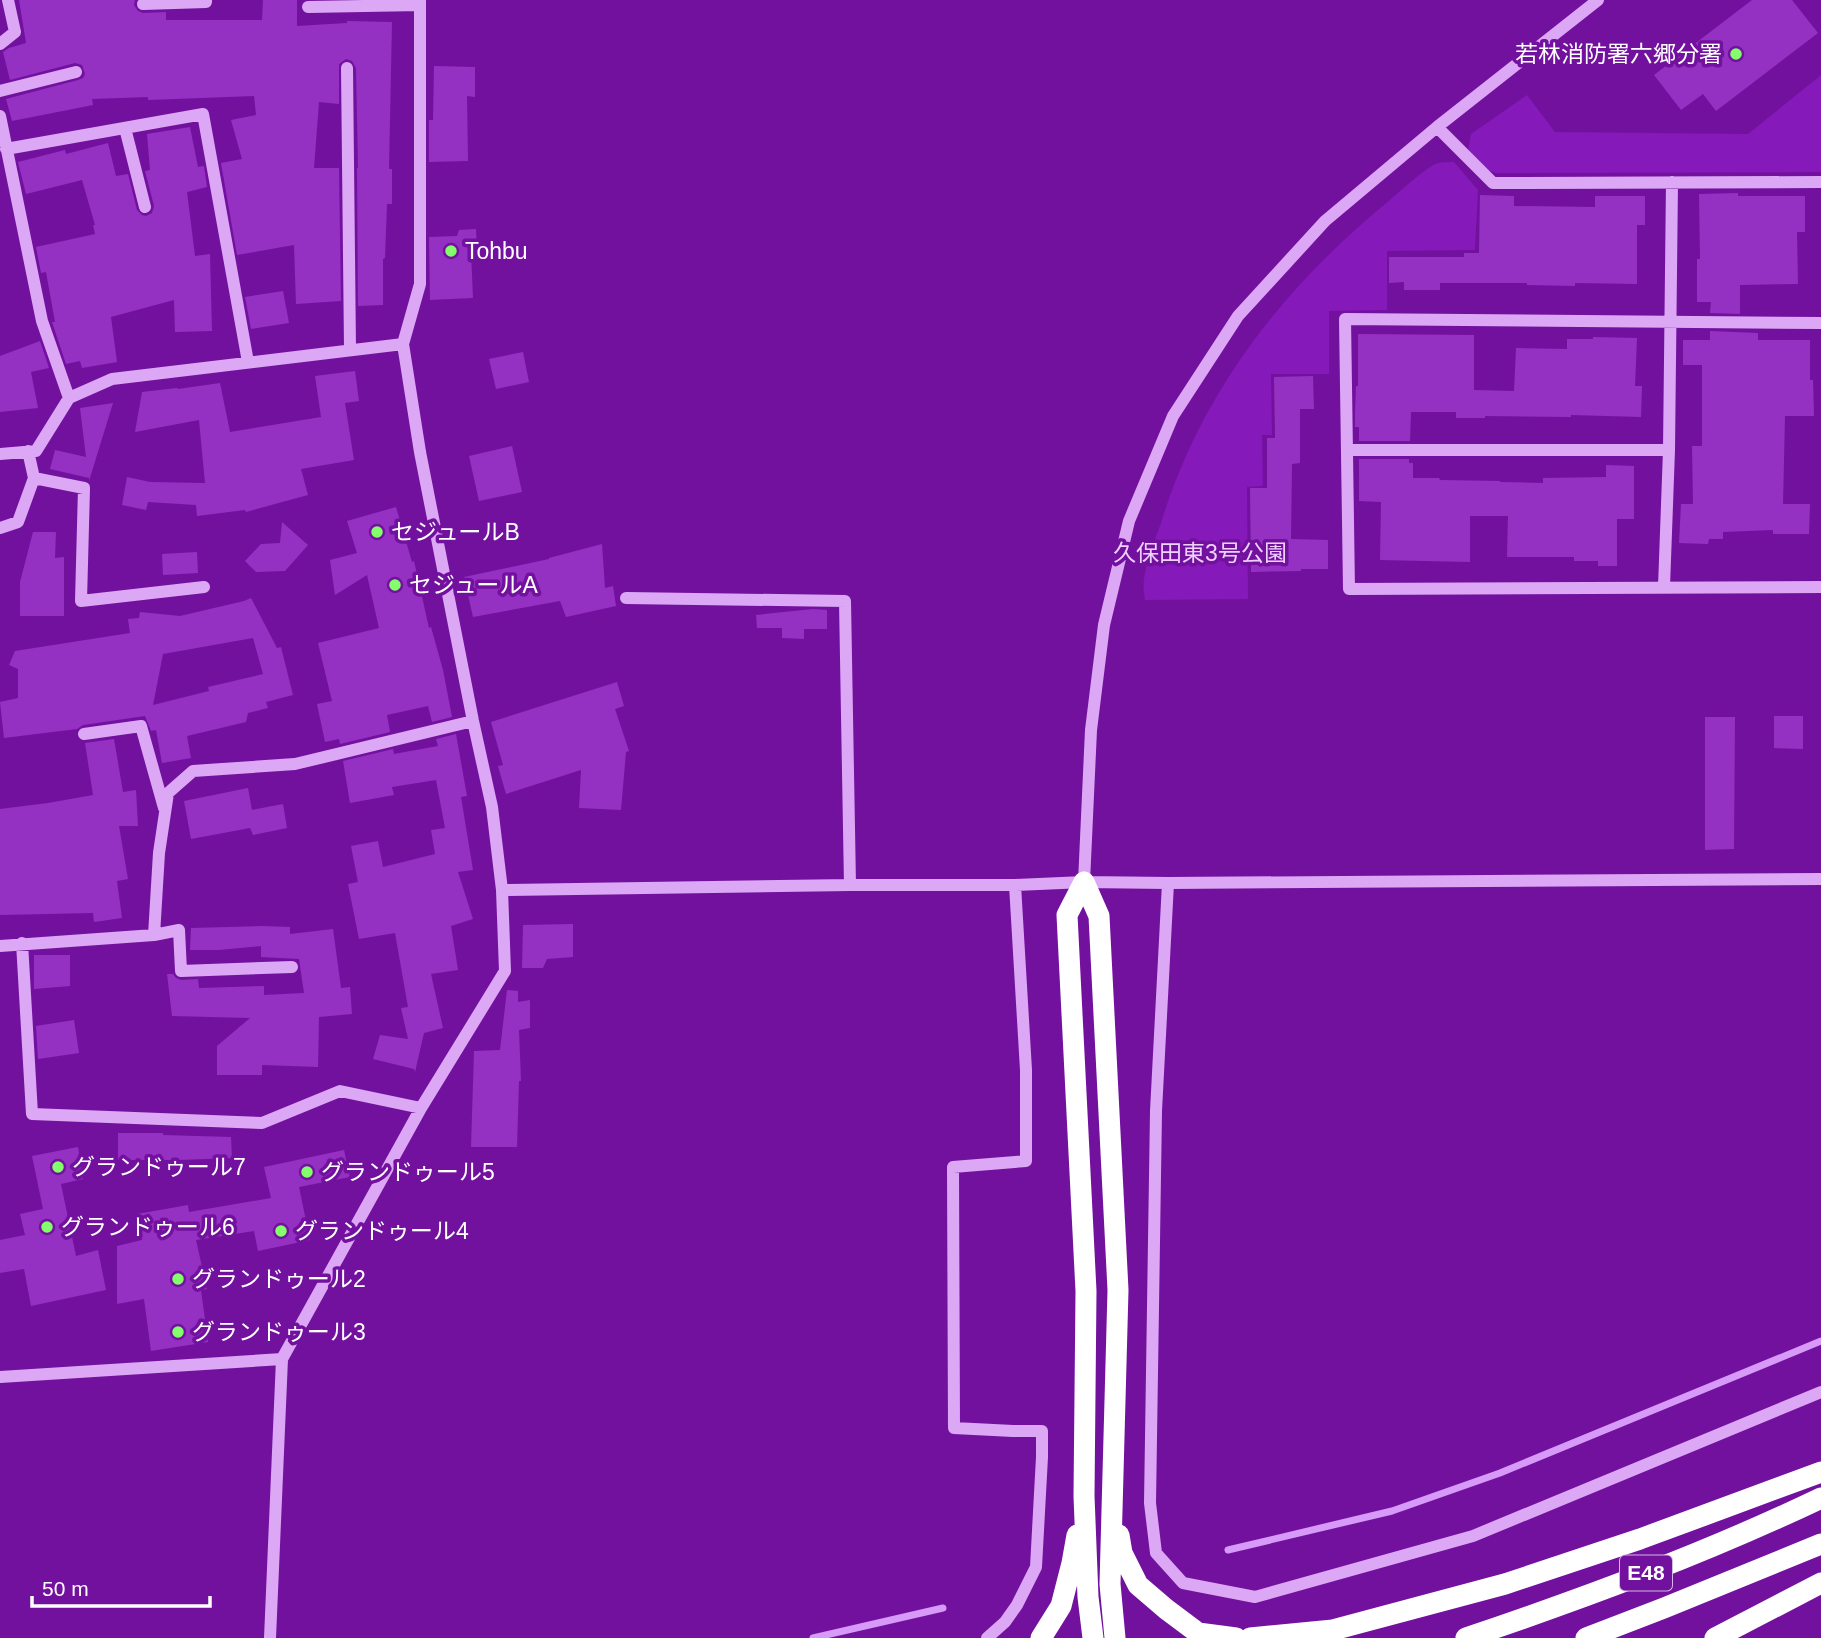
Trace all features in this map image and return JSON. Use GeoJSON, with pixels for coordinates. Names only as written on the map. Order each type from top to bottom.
{"type":"FeatureCollection","features":[{"type":"Feature","properties":{"kind":"highway"},"geometry":{"type":"LineString","coordinates":[[1084,882],[1099,916],[1118,1290],[1110,1584],[1115,1638]]}},
{"type":"Feature","properties":{"kind":"highway"},"geometry":{"type":"LineString","coordinates":[[1084,882],[1067,915],[1086,1291],[1084,1496],[1088,1597],[1093,1638]]}},
{"type":"Feature","properties":{"kind":"highway"},"geometry":{"type":"LineString","coordinates":[[1250,1638],[1333,1630],[1505,1584],[1640,1539],[1821,1472]]}},
{"type":"Feature","properties":{"kind":"highway"},"geometry":{"type":"LineString","coordinates":[[1112,1495],[1122,1553],[1138,1585],[1198,1633],[1236,1638]]}},
{"type":"Feature","properties":{"kind":"highway"},"geometry":{"type":"LineString","coordinates":[[1041,1638],[1060,1606],[1072,1563],[1084,1496]]}},
{"type":"Feature","properties":{"kind":"highway","name":"E48"},"geometry":{"type":"LineString","coordinates":[[1466,1638],[1545,1612],[1679,1561],[1821,1498]]}},
{"type":"Feature","properties":{"kind":"highway","name":"E48"},"geometry":{"type":"LineString","coordinates":[[1586,1638],[1821,1544]]}},
{"type":"Feature","properties":{"kind":"highway"},"geometry":{"type":"LineString","coordinates":[[1715,1638],[1821,1583]]}},
{"type":"Feature","properties":{"kind":"street"},"geometry":{"type":"LineString","coordinates":[[0,44],[15,32],[8,0]]}},
{"type":"Feature","properties":{"kind":"street"},"geometry":{"type":"LineString","coordinates":[[143,4],[206,0]]}},
{"type":"Feature","properties":{"kind":"street"},"geometry":{"type":"LineString","coordinates":[[1084,882],[1091,730],[1104,625],[1129,521],[1173,416],[1238,316],[1325,221],[1437,127],[1598,0]]}},
{"type":"Feature","properties":{"kind":"street"},"geometry":{"type":"LineString","coordinates":[[270,1638],[282,1359],[421,1108],[505,971],[502,890],[492,807],[420,452],[403,344],[420,284],[419,3],[308,7]]}},
{"type":"Feature","properties":{"kind":"street"},"geometry":{"type":"LineString","coordinates":[[346,68],[350,349]]}},
{"type":"Feature","properties":{"kind":"street"},"geometry":{"type":"LineString","coordinates":[[0,91],[76,72]]}},
{"type":"Feature","properties":{"kind":"street"},"geometry":{"type":"LineString","coordinates":[[6,149],[203,114],[248,362]]}},
{"type":"Feature","properties":{"kind":"street"},"geometry":{"type":"LineString","coordinates":[[0,116],[42,321],[69,398]]}},
{"type":"Feature","properties":{"kind":"street"},"geometry":{"type":"LineString","coordinates":[[1437,127],[1493,183],[1821,182]]}},
{"type":"Feature","properties":{"kind":"street"},"geometry":{"type":"LineString","coordinates":[[125,128],[145,207]]}},
{"type":"Feature","properties":{"kind":"street"},"geometry":{"type":"LineString","coordinates":[[1664,587],[1669,450],[1672,182]]}},
{"type":"Feature","properties":{"kind":"street"},"geometry":{"type":"LineString","coordinates":[[1821,323],[1345,319],[1349,589],[1821,587]]}},
{"type":"Feature","properties":{"kind":"street"},"geometry":{"type":"LineString","coordinates":[[0,454],[36,451],[69,398],[112,379],[403,344]]}},
{"type":"Feature","properties":{"kind":"street"},"geometry":{"type":"LineString","coordinates":[[1348,450],[1669,450]]}},
{"type":"Feature","properties":{"kind":"street"},"geometry":{"type":"LineString","coordinates":[[0,528],[18,523],[34,478],[28,451]]}},
{"type":"Feature","properties":{"kind":"street"},"geometry":{"type":"LineString","coordinates":[[34,478],[84,488],[81,601],[204,587]]}},
{"type":"Feature","properties":{"kind":"street"},"geometry":{"type":"LineString","coordinates":[[626,598],[845,601],[850,885]]}},
{"type":"Feature","properties":{"kind":"street"},"geometry":{"type":"LineString","coordinates":[[154,934],[159,853],[168,793],[193,771],[295,764],[473,721]]}},
{"type":"Feature","properties":{"kind":"street"},"geometry":{"type":"LineString","coordinates":[[84,734],[141,726],[166,812]]}},
{"type":"Feature","properties":{"kind":"street"},"geometry":{"type":"LineString","coordinates":[[502,890],[1084,882],[1821,879]]}},
{"type":"Feature","properties":{"kind":"street"},"geometry":{"type":"LineString","coordinates":[[1167,883],[1156,1111],[1150,1503],[1156,1553],[1182,1583],[1255,1597],[1473,1536],[1821,1392]]}},
{"type":"Feature","properties":{"kind":"street"},"geometry":{"type":"LineString","coordinates":[[987,1638],[1005,1622],[1017,1605],[1036,1567],[1042,1430],[954,1428],[953,1167],[1026,1161],[1026,1070],[1015,885]]}},
{"type":"Feature","properties":{"kind":"street"},"geometry":{"type":"LineString","coordinates":[[0,946],[179,930],[181,971],[292,967]]}},
{"type":"Feature","properties":{"kind":"street"},"geometry":{"type":"LineString","coordinates":[[22,943],[32,1114],[262,1123],[340,1091],[421,1108]]}},
{"type":"Feature","properties":{"kind":"street"},"geometry":{"type":"LineString","coordinates":[[0,1377],[282,1359]]}},
{"type":"Feature","properties":{"kind":"green space"},"geometry":{"type":"Polygon","coordinates":[[[1821,75],[1821,172],[1496,173],[1479,167],[1468,151],[1471,134],[1527,95],[1555,132],[1748,134],[1821,75]]]}},
{"type":"Feature","properties":{"kind":"green space","name":"久保田東3号公園"},"geometry":{"type":"Polygon","coordinates":[[[1454,162],[1478,190],[1475,250],[1387,251],[1387,310],[1329,311],[1329,374],[1271,374],[1272,435],[1262,435],[1263,486],[1247,487],[1248,599],[1145,600],[1147,565],[1178,476],[1198,431],[1248,348],[1278,309],[1346,238],[1427,169],[1438,163],[1454,162]]]}},
{"type":"Feature","properties":{"kind":"building"},"geometry":{"type":"Polygon","coordinates":[[[19,0],[135,0],[134,5],[138,11],[166,12],[166,20],[262,20],[263,0],[297,0],[297,26],[347,21],[392,22],[389,169],[392,169],[392,204],[387,204],[383,305],[358,306],[356,68],[352,61],[346,59],[339,64],[339,104],[319,102],[314,168],[339,168],[341,301],[296,304],[294,245],[237,255],[221,163],[242,159],[231,120],[256,115],[254,96],[92,99],[93,105],[12,121],[6,99],[78,80],[85,74],[82,65],[75,63],[10,80],[3,52],[26,43],[19,0]]]}},
{"type":"Feature","properties":{"kind":"building","name":"若林消防署六郷分署"},"geometry":{"type":"Polygon","coordinates":[[[1752,0],[1792,0],[1818,33],[1716,111],[1703,94],[1681,110],[1654,75],[1752,0]]]}},
{"type":"Feature","properties":{"kind":"building"},"geometry":{"type":"Polygon","coordinates":[[[434,66],[475,67],[475,97],[467,96],[468,161],[429,162],[429,120],[433,120],[434,66]]]}},
{"type":"Feature","properties":{"kind":"building"},"geometry":{"type":"Polygon","coordinates":[[[190,127],[198,167],[204,166],[207,187],[187,192],[195,256],[210,254],[212,331],[175,332],[174,300],[111,317],[117,362],[82,368],[80,361],[66,364],[52,322],[55,322],[46,272],[41,273],[36,247],[95,234],[95,225],[82,180],[26,194],[18,162],[108,143],[116,176],[128,174],[137,210],[146,216],[152,213],[154,206],[145,171],[150,170],[147,134],[190,127]]]}},
{"type":"Feature","properties":{"kind":"building"},"geometry":{"type":"Polygon","coordinates":[[[1738,193],[1738,196],[1805,196],[1805,232],[1797,232],[1798,284],[1740,285],[1740,314],[1710,313],[1711,302],[1697,302],[1697,259],[1700,259],[1699,194],[1738,193]]]}},
{"type":"Feature","properties":{"kind":"building"},"geometry":{"type":"Polygon","coordinates":[[[1480,195],[1514,196],[1514,206],[1595,207],[1595,196],[1645,196],[1645,225],[1637,225],[1637,284],[1575,283],[1575,286],[1440,283],[1440,290],[1404,290],[1404,282],[1389,283],[1389,257],[1464,257],[1464,253],[1479,253],[1480,195]]]}},
{"type":"Feature","properties":{"kind":"building"},"geometry":{"type":"Polygon","coordinates":[[[476,229],[477,251],[471,252],[473,298],[430,300],[429,237],[457,236],[459,230],[476,229]]]}},
{"type":"Feature","properties":{"kind":"building"},"geometry":{"type":"Polygon","coordinates":[[[283,291],[289,323],[251,329],[245,297],[283,291]]]}},
{"type":"Feature","properties":{"kind":"building"},"geometry":{"type":"Polygon","coordinates":[[[1710,331],[1758,333],[1758,340],[1810,340],[1810,380],[1813,380],[1814,416],[1785,416],[1783,504],[1810,504],[1809,534],[1773,534],[1773,530],[1723,532],[1723,539],[1709,539],[1708,544],[1679,543],[1681,504],[1693,504],[1692,446],[1702,446],[1702,365],[1683,365],[1683,340],[1710,340],[1710,331]]]}},
{"type":"Feature","properties":{"kind":"building"},"geometry":{"type":"Polygon","coordinates":[[[1358,334],[1474,335],[1474,390],[1514,391],[1516,348],[1567,349],[1567,339],[1637,338],[1635,386],[1642,386],[1641,417],[1571,415],[1456,418],[1456,412],[1411,412],[1410,441],[1359,441],[1359,427],[1355,427],[1358,334]]]}},
{"type":"Feature","properties":{"kind":"building"},"geometry":{"type":"Polygon","coordinates":[[[40,341],[49,368],[31,372],[38,408],[0,412],[0,356],[40,341]]]}},
{"type":"Feature","properties":{"kind":"building"},"geometry":{"type":"Polygon","coordinates":[[[523,352],[529,382],[496,389],[489,359],[523,352]]]}},
{"type":"Feature","properties":{"kind":"building"},"geometry":{"type":"Polygon","coordinates":[[[355,371],[359,401],[345,403],[354,460],[301,469],[308,495],[246,512],[197,516],[196,505],[148,502],[146,510],[122,505],[127,477],[150,482],[205,483],[199,420],[135,432],[142,392],[220,383],[230,432],[321,417],[315,376],[355,371]]]}},
{"type":"Feature","properties":{"kind":"building"},"geometry":{"type":"Polygon","coordinates":[[[1313,376],[1314,409],[1300,409],[1300,463],[1292,464],[1291,539],[1328,540],[1328,569],[1251,572],[1250,488],[1267,488],[1267,438],[1275,438],[1274,377],[1313,376]]]}},
{"type":"Feature","properties":{"kind":"building"},"geometry":{"type":"Polygon","coordinates":[[[113,403],[89,481],[89,478],[50,469],[55,450],[86,457],[80,408],[113,403]]]}},
{"type":"Feature","properties":{"kind":"building"},"geometry":{"type":"Polygon","coordinates":[[[512,446],[522,492],[479,501],[469,456],[512,446]]]}},
{"type":"Feature","properties":{"kind":"building"},"geometry":{"type":"Polygon","coordinates":[[[1359,459],[1409,459],[1409,463],[1413,463],[1413,478],[1500,482],[1543,483],[1543,478],[1606,477],[1606,465],[1634,466],[1634,519],[1617,519],[1617,566],[1598,566],[1598,561],[1574,561],[1574,557],[1507,557],[1508,516],[1470,516],[1470,562],[1380,560],[1381,502],[1359,501],[1359,459]]]}},
{"type":"Feature","properties":{"kind":"building"},"geometry":{"type":"Polygon","coordinates":[[[396,507],[412,562],[414,561],[429,628],[431,627],[443,670],[452,717],[432,722],[428,706],[387,715],[390,732],[340,744],[339,739],[325,742],[317,704],[332,701],[318,643],[379,628],[367,575],[335,595],[330,560],[357,553],[347,521],[396,507]]]}},
{"type":"Feature","properties":{"kind":"building"},"geometry":{"type":"Polygon","coordinates":[[[282,522],[308,545],[285,571],[256,572],[245,561],[261,544],[280,543],[282,522]]]}},
{"type":"Feature","properties":{"kind":"building"},"geometry":{"type":"Polygon","coordinates":[[[33,532],[56,532],[55,558],[64,557],[64,616],[20,616],[20,582],[33,532]]]}},
{"type":"Feature","properties":{"kind":"building"},"geometry":{"type":"Polygon","coordinates":[[[602,544],[605,588],[613,586],[616,606],[566,617],[560,601],[473,617],[464,577],[549,559],[602,544]]]}},
{"type":"Feature","properties":{"kind":"building"},"geometry":{"type":"Polygon","coordinates":[[[197,552],[198,573],[163,575],[162,554],[197,552]]]}},
{"type":"Feature","properties":{"kind":"building"},"geometry":{"type":"Polygon","coordinates":[[[251,598],[277,648],[281,647],[293,695],[266,702],[268,708],[248,713],[246,722],[187,736],[191,758],[162,763],[156,730],[151,731],[145,716],[83,725],[77,729],[4,738],[0,702],[18,698],[18,669],[9,665],[15,651],[130,633],[128,619],[139,618],[140,612],[180,616],[251,598]],[[253,638],[163,654],[153,705],[209,691],[208,687],[263,674],[253,638]]]}},
{"type":"Feature","properties":{"kind":"building"},"geometry":{"type":"Polygon","coordinates":[[[827,610],[827,629],[804,629],[804,639],[782,638],[782,628],[757,628],[756,615],[827,610]]]}},
{"type":"Feature","properties":{"kind":"building"},"geometry":{"type":"Polygon","coordinates":[[[617,682],[624,706],[615,709],[629,751],[626,752],[621,810],[579,808],[581,770],[506,794],[498,766],[503,765],[491,722],[617,682]]]}},
{"type":"Feature","properties":{"kind":"building"},"geometry":{"type":"Polygon","coordinates":[[[1774,716],[1803,716],[1803,749],[1774,748],[1774,716]]]}},
{"type":"Feature","properties":{"kind":"building"},"geometry":{"type":"Polygon","coordinates":[[[1705,717],[1735,717],[1734,849],[1705,850],[1705,717]]]}},
{"type":"Feature","properties":{"kind":"building"},"geometry":{"type":"Polygon","coordinates":[[[456,734],[467,796],[461,797],[473,870],[458,872],[473,919],[451,926],[458,970],[431,974],[443,1028],[424,1033],[415,1072],[414,1069],[373,1059],[380,1035],[408,1039],[401,1008],[408,1007],[395,933],[359,939],[348,884],[358,882],[351,846],[378,841],[383,867],[435,854],[431,830],[445,828],[436,780],[392,787],[394,795],[350,803],[343,761],[393,749],[394,754],[438,746],[436,739],[456,734]]]}},
{"type":"Feature","properties":{"kind":"building"},"geometry":{"type":"Polygon","coordinates":[[[114,739],[123,792],[136,790],[138,826],[119,826],[128,879],[117,881],[122,918],[94,922],[93,913],[0,915],[0,809],[93,795],[85,743],[114,739]]]}},
{"type":"Feature","properties":{"kind":"building"},"geometry":{"type":"Polygon","coordinates":[[[248,788],[252,810],[283,804],[287,828],[253,835],[250,828],[191,839],[184,801],[248,788]]]}},
{"type":"Feature","properties":{"kind":"building"},"geometry":{"type":"Polygon","coordinates":[[[573,924],[573,957],[547,959],[543,968],[522,968],[523,925],[573,924]]]}},
{"type":"Feature","properties":{"kind":"building"},"geometry":{"type":"Polygon","coordinates":[[[290,927],[290,934],[333,929],[341,988],[350,987],[352,1014],[319,1017],[318,1067],[262,1065],[262,1075],[217,1075],[217,1046],[250,1018],[172,1016],[167,974],[173,974],[181,980],[198,979],[199,988],[264,986],[264,995],[304,993],[299,959],[261,957],[261,946],[190,950],[191,928],[290,927]]]}},
{"type":"Feature","properties":{"kind":"building"},"geometry":{"type":"Polygon","coordinates":[[[34,955],[70,955],[70,986],[34,989],[34,955]]]}},
{"type":"Feature","properties":{"kind":"building"},"geometry":{"type":"Polygon","coordinates":[[[507,990],[518,991],[518,1002],[530,1000],[530,1028],[519,1030],[521,1081],[517,1147],[471,1147],[474,1051],[500,1050],[507,990]]]}},
{"type":"Feature","properties":{"kind":"building"},"geometry":{"type":"Polygon","coordinates":[[[74,1020],[79,1053],[38,1059],[36,1026],[74,1020]]]}},
{"type":"Feature","properties":{"kind":"building"},"geometry":{"type":"Polygon","coordinates":[[[118,1133],[231,1137],[232,1158],[118,1160],[118,1133]]]}},
{"type":"Feature","properties":{"kind":"building"},"geometry":{"type":"Polygon","coordinates":[[[78,1147],[83,1179],[61,1184],[76,1256],[98,1250],[106,1290],[31,1306],[24,1269],[0,1273],[0,1240],[25,1235],[20,1214],[43,1209],[32,1156],[78,1147]]]}},
{"type":"Feature","properties":{"kind":"building"},"geometry":{"type":"Polygon","coordinates":[[[344,1150],[350,1177],[299,1187],[310,1240],[258,1251],[254,1231],[196,1240],[207,1289],[201,1290],[208,1342],[151,1351],[144,1299],[117,1304],[117,1246],[142,1240],[137,1214],[188,1205],[189,1212],[271,1198],[264,1167],[344,1150]]]}},
{"type":"Feature","properties":{"kind":"waterway"},"geometry":{"type":"LineString","coordinates":[[1228,1550],[1392,1511],[1500,1473],[1821,1341]]}},
{"type":"Feature","properties":{"kind":"waterway"},"geometry":{"type":"LineString","coordinates":[[813,1638],[943,1608]]}},
{"type":"Feature","properties":{"kind":"place","name":"若林消防署六郷分署"},"geometry":{"type":"Point","coordinates":[1736,54]}},
{"type":"Feature","properties":{"kind":"place","name":"Tohbu"},"geometry":{"type":"Point","coordinates":[451,251]}},
{"type":"Feature","properties":{"kind":"place","name":"セジュールB"},"geometry":{"type":"Point","coordinates":[377,532]}},
{"type":"Feature","properties":{"kind":"place","name":"セジュールA"},"geometry":{"type":"Point","coordinates":[395,585]}},
{"type":"Feature","properties":{"kind":"place","name":"グランドゥール7"},"geometry":{"type":"Point","coordinates":[58,1167]}},
{"type":"Feature","properties":{"kind":"place","name":"グランドゥール5"},"geometry":{"type":"Point","coordinates":[307,1172]}},
{"type":"Feature","properties":{"kind":"place","name":"グランドゥール6"},"geometry":{"type":"Point","coordinates":[47,1227]}},
{"type":"Feature","properties":{"kind":"place","name":"グランドゥール4"},"geometry":{"type":"Point","coordinates":[281,1231]}},
{"type":"Feature","properties":{"kind":"place","name":"グランドゥール2"},"geometry":{"type":"Point","coordinates":[178,1279]}},
{"type":"Feature","properties":{"kind":"place","name":"グランドゥール3"},"geometry":{"type":"Point","coordinates":[178,1332]}}]}
